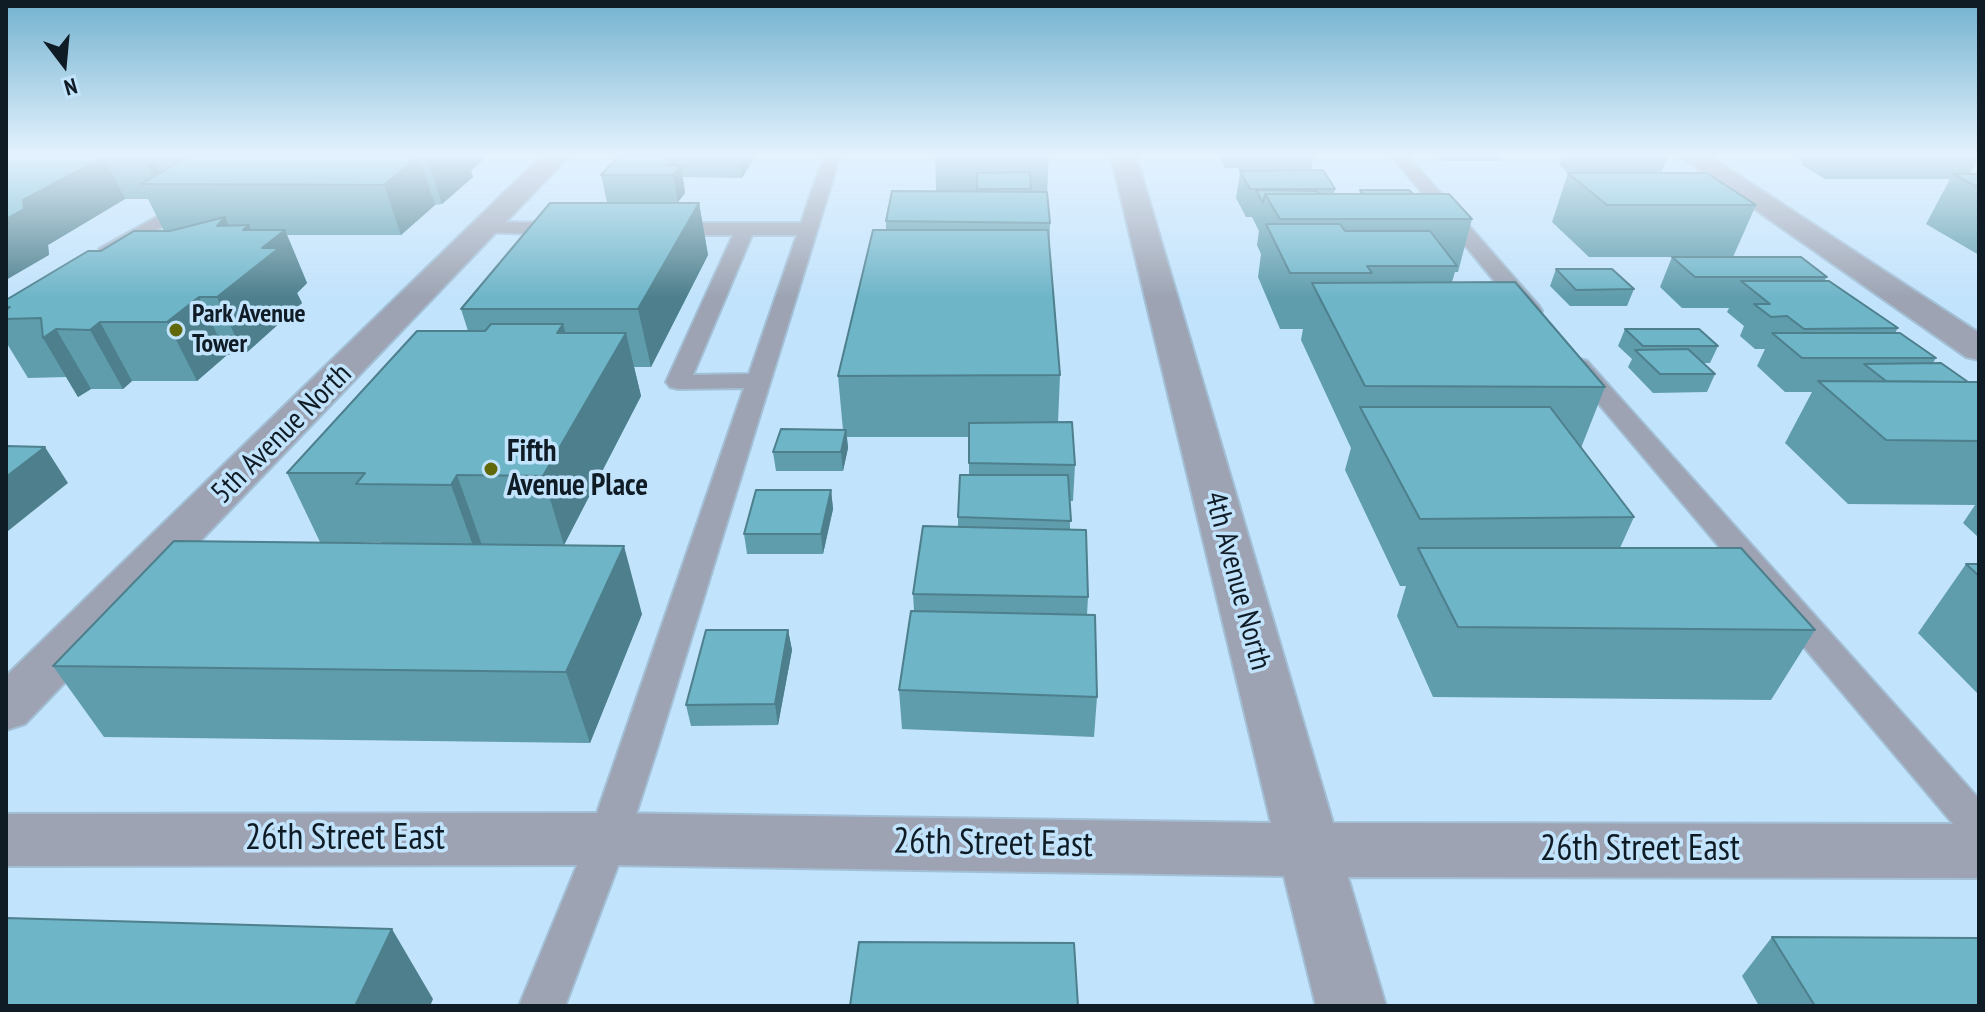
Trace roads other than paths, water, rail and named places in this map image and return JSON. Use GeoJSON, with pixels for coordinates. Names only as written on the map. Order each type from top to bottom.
{"type":"FeatureCollection","features":[{"type":"Feature","properties":{"kind":"street","name":"5th Avenue North"},"geometry":{"type":"LineString","coordinates":[[6,709],[511,203]]}},
{"type":"Feature","properties":{"kind":"street","name":"4th Avenue North"},"geometry":{"type":"LineString","coordinates":[[1136,203],[1351,1006]]}},
{"type":"Feature","properties":{"kind":"street"},"geometry":{"type":"LineString","coordinates":[[1762,203],[1979,349]]}},
{"type":"Feature","properties":{"kind":"street","name":"26th Street East"},"geometry":{"type":"LineString","coordinates":[[6,840],[608,839],[1310,850],[1979,851]]}},
{"type":"Feature","properties":{"kind":"lane"},"geometry":{"type":"LineString","coordinates":[[93,258],[188,203]]}},
{"type":"Feature","properties":{"kind":"lane"},"geometry":{"type":"LineString","coordinates":[[542,1006],[608,839],[817,203]]}},
{"type":"Feature","properties":{"kind":"lane"},"geometry":{"type":"LineString","coordinates":[[1440,203],[1979,826]]}},
{"type":"Feature","properties":{"kind":"lane"},"geometry":{"type":"LineString","coordinates":[[488,228],[593,229]]}},
{"type":"Feature","properties":{"kind":"lane"},"geometry":{"type":"LineString","coordinates":[[654,229],[809,229]]}},
{"type":"Feature","properties":{"kind":"lane"},"geometry":{"type":"LineString","coordinates":[[745,229],[678,382],[759,381]]}},
{"type":"Feature","properties":{"kind":"place","name":"Park Avenue Tower"},"geometry":{"type":"Point","coordinates":[176,330]}},
{"type":"Feature","properties":{"kind":"place","name":"Fifth Avenue Place"},"geometry":{"type":"Point","coordinates":[491,469]}}]}
